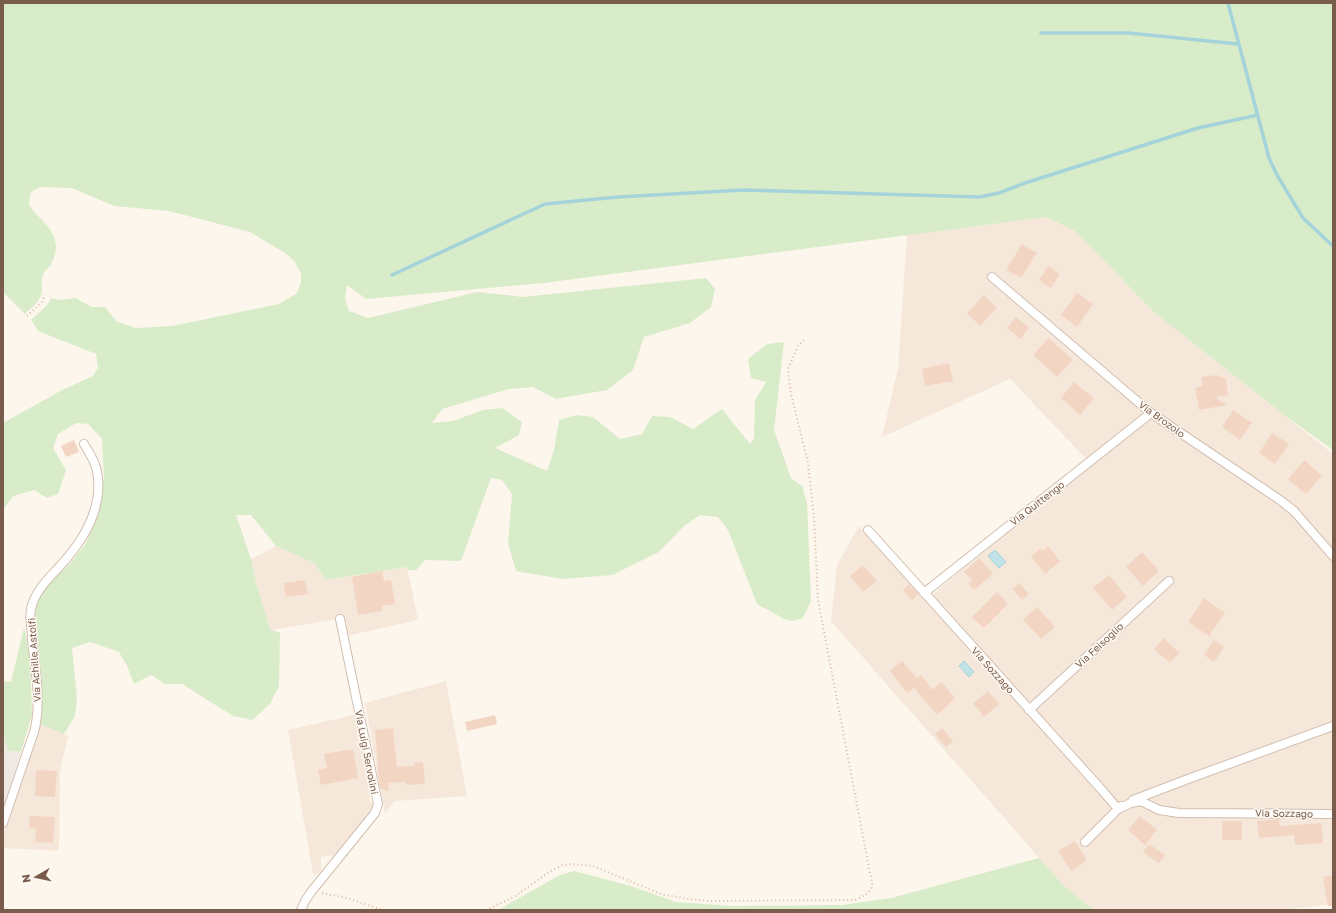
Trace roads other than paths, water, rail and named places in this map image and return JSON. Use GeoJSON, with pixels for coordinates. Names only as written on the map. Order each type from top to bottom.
{"type":"FeatureCollection","features":[{"type":"Feature","properties":{"kind":"street","name":"Via Brozolo"},"geometry":{"type":"LineString","coordinates":[[992,277],[1151,413],[1294,511],[1333,556]]}},
{"type":"Feature","properties":{"kind":"street","name":"Via Quittengo"},"geometry":{"type":"LineString","coordinates":[[924,593],[1151,413]]}},
{"type":"Feature","properties":{"kind":"street","name":"Via Achille Astolfi"},"geometry":{"type":"LineString","coordinates":[[3,823],[34,732],[37,717],[38,696],[31,618],[32,604],[45,583],[83,538],[90,523],[98,494],[97,471],[94,461],[84,444]]}},
{"type":"Feature","properties":{"kind":"street","name":"Via Sozzago"},"geometry":{"type":"LineString","coordinates":[[868,530],[1118,809]]}},
{"type":"Feature","properties":{"kind":"street","name":"Via Feisoglio"},"geometry":{"type":"LineString","coordinates":[[1029,710],[1169,581]]}},
{"type":"Feature","properties":{"kind":"street","name":"Via Luigi Servolini"},"geometry":{"type":"LineString","coordinates":[[301,910],[311,892],[375,813],[378,804],[340,619]]}},
{"type":"Feature","properties":{"kind":"street","name":"Via Sozzago"},"geometry":{"type":"LineString","coordinates":[[1085,842],[1125,804],[1188,779],[1333,726]]}},
{"type":"Feature","properties":{"kind":"street","name":"Via Sozzago"},"geometry":{"type":"LineString","coordinates":[[1118,809],[1141,801],[1160,810],[1179,813],[1333,814]]}},
{"type":"Feature","properties":{"kind":"water"},"geometry":{"type":"Polygon","coordinates":[[[995,550],[1006,562],[999,568],[988,556],[995,550]]]}},
{"type":"Feature","properties":{"kind":"water"},"geometry":{"type":"Polygon","coordinates":[[[964,661],[974,672],[969,677],[959,666],[964,661]]]}},
{"type":"Feature","properties":{"kind":"waterway"},"geometry":{"type":"LineString","coordinates":[[1228,3],[1269,158],[1277,175],[1303,218],[1333,246]]}},
{"type":"Feature","properties":{"kind":"waterway"},"geometry":{"type":"LineString","coordinates":[[1041,33],[1129,33],[1238,44]]}},
{"type":"Feature","properties":{"kind":"waterway"},"geometry":{"type":"LineString","coordinates":[[392,275],[545,204],[618,197],[743,190],[979,197],[999,193],[1025,183],[1198,128],[1258,115]]}}]}
